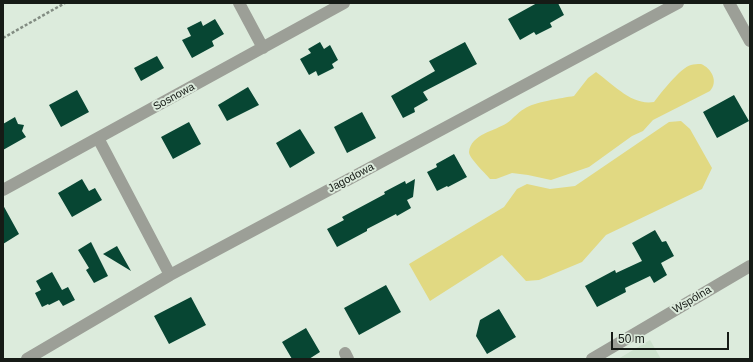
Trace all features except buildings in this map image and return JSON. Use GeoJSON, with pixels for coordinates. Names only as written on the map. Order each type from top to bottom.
{"type":"FeatureCollection","features":[{"type":"Feature","properties":{"kind":"street"},"geometry":{"type":"LineString","coordinates":[[238,3],[263,48]]}},
{"type":"Feature","properties":{"kind":"street","name":"Sosnowa"},"geometry":{"type":"LineString","coordinates":[[3,190],[344,3]]}},
{"type":"Feature","properties":{"kind":"street","name":"Jagodowa"},"geometry":{"type":"LineString","coordinates":[[28,359],[170,275],[678,3]]}},
{"type":"Feature","properties":{"kind":"street"},"geometry":{"type":"LineString","coordinates":[[729,3],[750,41]]}},
{"type":"Feature","properties":{"kind":"street"},"geometry":{"type":"LineString","coordinates":[[98,138],[170,275]]}},
{"type":"Feature","properties":{"kind":"street","name":"Wspólna"},"geometry":{"type":"LineString","coordinates":[[592,359],[750,266]]}},
{"type":"Feature","properties":{"kind":"path"},"geometry":{"type":"LineString","coordinates":[[3,38],[65,3]]}},
{"type":"Feature","properties":{"kind":"shaded area"},"geometry":{"type":"Polygon","coordinates":[[[701,64],[708,68],[713,75],[714,83],[710,91],[653,120],[643,131],[632,136],[589,167],[551,180],[512,173],[496,179],[490,179],[474,162],[470,155],[469,152],[471,146],[479,137],[507,123],[519,112],[534,104],[574,96],[588,78],[596,72],[630,97],[638,101],[654,102],[671,81],[682,71],[691,65],[701,64]]]}},
{"type":"Feature","properties":{"kind":"shaded area"},"geometry":{"type":"Polygon","coordinates":[[[681,121],[690,129],[712,168],[702,189],[606,235],[582,262],[539,280],[526,281],[502,255],[430,301],[409,264],[504,207],[517,189],[527,184],[550,189],[575,186],[669,122],[681,121]]]}},
{"type":"Feature","properties":{"kind":"shaded area"},"geometry":{"type":"Polygon","coordinates":[[[650,340],[661,359],[618,359],[650,340]]]}}]}
